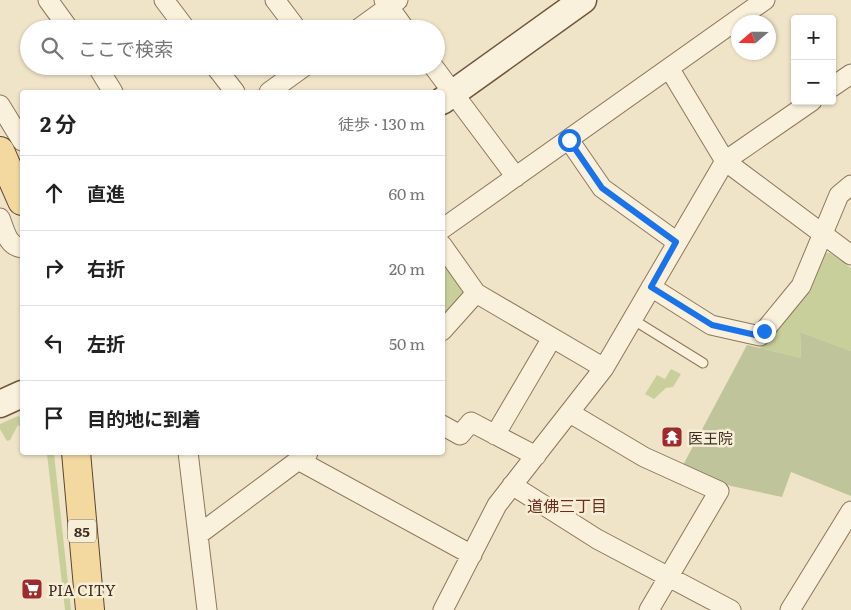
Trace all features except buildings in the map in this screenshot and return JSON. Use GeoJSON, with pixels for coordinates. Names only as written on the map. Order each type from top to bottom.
{"type":"FeatureCollection","features":[{"type":"Feature","properties":{"kind":"main road"},"geometry":{"type":"LineString","coordinates":[[0,151],[20,196]]}},
{"type":"Feature","properties":{"kind":"main road","name":"85"},"geometry":{"type":"LineString","coordinates":[[76,455],[90,610]]}},
{"type":"Feature","properties":{"kind":"street"},"geometry":{"type":"LineString","coordinates":[[48,0],[62,20]]}},
{"type":"Feature","properties":{"kind":"street"},"geometry":{"type":"LineString","coordinates":[[164,0],[179,20]]}},
{"type":"Feature","properties":{"kind":"street"},"geometry":{"type":"LineString","coordinates":[[275,0],[290,20]]}},
{"type":"Feature","properties":{"kind":"street"},"geometry":{"type":"LineString","coordinates":[[516,177],[448,97],[583,0]]}},
{"type":"Feature","properties":{"kind":"street"},"geometry":{"type":"LineString","coordinates":[[445,227],[765,0]]}},
{"type":"Feature","properties":{"kind":"street"},"geometry":{"type":"LineString","coordinates":[[369,20],[390,2],[400,20]]}},
{"type":"Feature","properties":{"kind":"street"},"geometry":{"type":"LineString","coordinates":[[669,68],[725,161],[851,255]]}},
{"type":"Feature","properties":{"kind":"street"},"geometry":{"type":"LineString","coordinates":[[836,84],[851,74]]}},
{"type":"Feature","properties":{"kind":"street"},"geometry":{"type":"LineString","coordinates":[[104,75],[112,90]]}},
{"type":"Feature","properties":{"kind":"street"},"geometry":{"type":"LineString","coordinates":[[222,75],[233,90]]}},
{"type":"Feature","properties":{"kind":"street"},"geometry":{"type":"LineString","coordinates":[[272,90],[293,75]]}},
{"type":"Feature","properties":{"kind":"street"},"geometry":{"type":"LineString","coordinates":[[437,75],[445,90]]}},
{"type":"Feature","properties":{"kind":"street"},"geometry":{"type":"LineString","coordinates":[[0,105],[20,138]]}},
{"type":"Feature","properties":{"kind":"street"},"geometry":{"type":"LineString","coordinates":[[443,610],[497,505],[604,368],[725,161],[806,105]]}},
{"type":"Feature","properties":{"kind":"street"},"geometry":{"type":"LineString","coordinates":[[569,140],[602,188],[676,242]]}},
{"type":"Feature","properties":{"kind":"street"},"geometry":{"type":"LineString","coordinates":[[651,287],[712,325],[760,336],[801,286],[838,195],[851,185]]}},
{"type":"Feature","properties":{"kind":"street"},"geometry":{"type":"LineString","coordinates":[[0,218],[10,242],[20,248]]}},
{"type":"Feature","properties":{"kind":"street"},"geometry":{"type":"LineString","coordinates":[[445,249],[476,292],[604,368]]}},
{"type":"Feature","properties":{"kind":"street"},"geometry":{"type":"LineString","coordinates":[[445,328],[476,292]]}},
{"type":"Feature","properties":{"kind":"street"},"geometry":{"type":"LineString","coordinates":[[495,435],[552,338]]}},
{"type":"Feature","properties":{"kind":"street"},"geometry":{"type":"LineString","coordinates":[[0,404],[20,395]]}},
{"type":"Feature","properties":{"kind":"street"},"geometry":{"type":"LineString","coordinates":[[570,413],[644,457],[719,491],[649,610]]}},
{"type":"Feature","properties":{"kind":"street"},"geometry":{"type":"LineString","coordinates":[[445,427],[460,435],[471,422],[536,456]]}},
{"type":"Feature","properties":{"kind":"street"},"geometry":{"type":"LineString","coordinates":[[188,455],[207,610]]}},
{"type":"Feature","properties":{"kind":"street"},"geometry":{"type":"LineString","coordinates":[[198,535],[303,456],[472,555]]}},
{"type":"Feature","properties":{"kind":"street"},"geometry":{"type":"LineString","coordinates":[[512,485],[597,539],[731,610]]}},
{"type":"Feature","properties":{"kind":"street"},"geometry":{"type":"LineString","coordinates":[[790,610],[851,511]]}},
{"type":"Feature","properties":{"kind":"lane"},"geometry":{"type":"LineString","coordinates":[[632,319],[703,363]]}},
{"type":"Feature","properties":{"kind":"green space"},"geometry":{"type":"Polygon","coordinates":[[[822,253],[830,253],[851,268],[851,351],[800,332],[801,358],[760,348],[807,292],[822,253]]]}},
{"type":"Feature","properties":{"kind":"green space"},"geometry":{"type":"Polygon","coordinates":[[[445,262],[464,288],[464,294],[445,315],[445,262]]]}},
{"type":"Feature","properties":{"kind":"green space"},"geometry":{"type":"Polygon","coordinates":[[[800,332],[851,351],[851,496],[791,472],[782,497],[731,486],[682,467],[747,345],[801,358],[800,332]]]}},
{"type":"Feature","properties":{"kind":"green space"},"geometry":{"type":"Polygon","coordinates":[[[671,369],[681,374],[673,387],[666,388],[654,399],[645,394],[657,375],[665,379],[671,369]]]}},
{"type":"Feature","properties":{"kind":"green space"},"geometry":{"type":"Polygon","coordinates":[[[18,416],[20,418],[20,426],[18,425],[10,440],[7,441],[0,429],[0,424],[18,416]]]}},
{"type":"Feature","properties":{"kind":"green space"},"geometry":{"type":"Polygon","coordinates":[[[47,455],[54,455],[71,610],[65,610],[47,455]]]}},
{"type":"Feature","properties":{"kind":"place","name":"医王院"},"geometry":{"type":"Point","coordinates":[672,437]}},
{"type":"Feature","properties":{"kind":"place","name":"PIA CITY"},"geometry":{"type":"Point","coordinates":[32,589]}},
{"type":"Feature","properties":{"kind":"district","name":"道佛三丁目"},"geometry":{"type":"Point","coordinates":[567,505]}},
{"type":"Feature","properties":{"kind":"route"},"geometry":{"type":"LineString","coordinates":[[569,140],[602,188],[676,242],[651,287],[712,325],[760,336],[764,331]]}}]}
